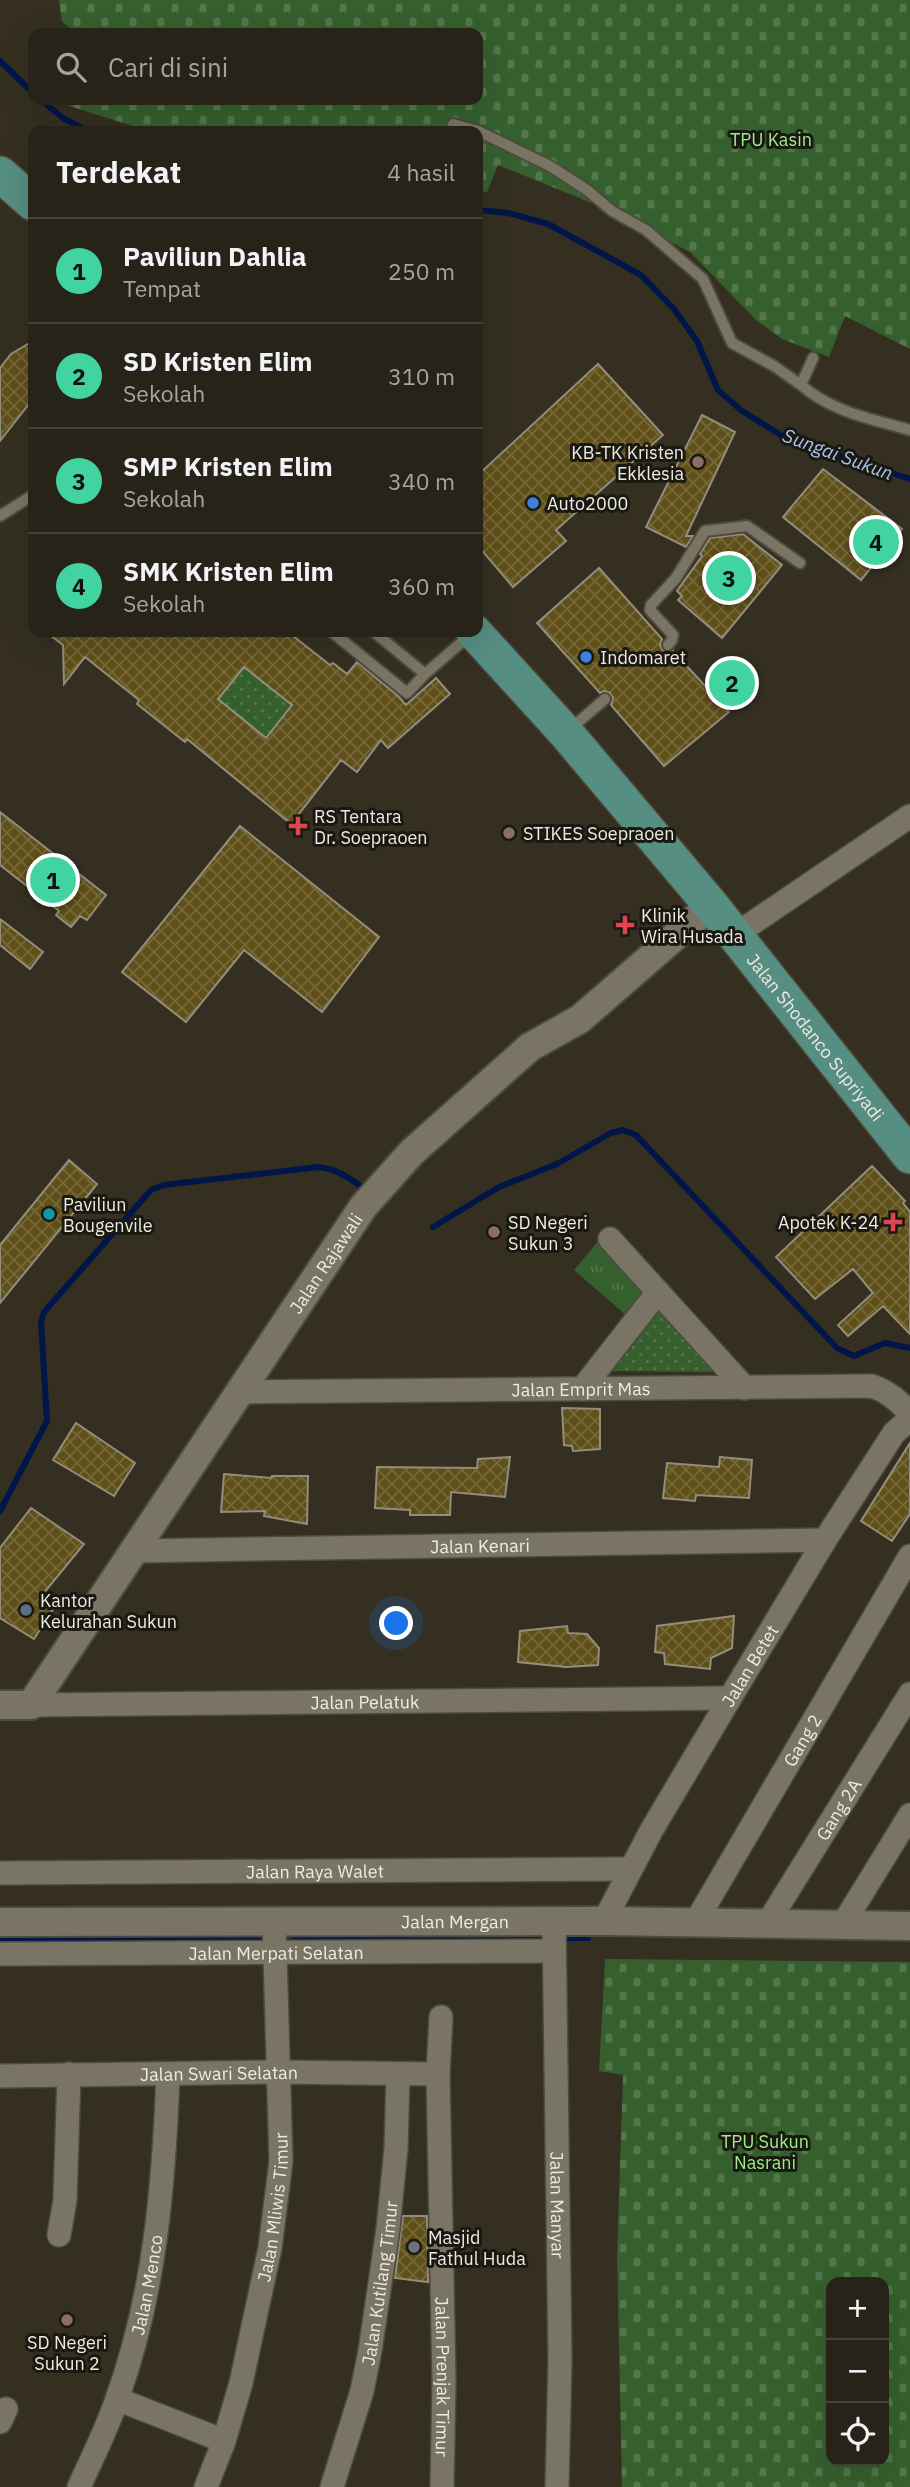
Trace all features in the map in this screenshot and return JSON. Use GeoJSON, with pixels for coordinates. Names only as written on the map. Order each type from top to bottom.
{"type":"FeatureCollection","features":[{"type":"Feature","properties":{"kind":"main road"},"geometry":{"type":"LineString","coordinates":[[0,174],[28,199]]}},
{"type":"Feature","properties":{"kind":"main road","name":"Jalan Shodanco Supriyadi"},"geometry":{"type":"LineString","coordinates":[[479,637],[566,733],[711,905],[910,1156]]}},
{"type":"Feature","properties":{"kind":"street"},"geometry":{"type":"LineString","coordinates":[[735,935],[910,816]]}},
{"type":"Feature","properties":{"kind":"street","name":"Jalan Rajawali"},"geometry":{"type":"LineString","coordinates":[[31,1705],[363,1207],[411,1153],[530,1047],[580,1019],[711,905]]}},
{"type":"Feature","properties":{"kind":"street"},"geometry":{"type":"LineString","coordinates":[[610,1239],[745,1388]]}},
{"type":"Feature","properties":{"kind":"street"},"geometry":{"type":"LineString","coordinates":[[582,1389],[658,1292]]}},
{"type":"Feature","properties":{"kind":"street","name":"Jalan Emprit Mas"},"geometry":{"type":"LineString","coordinates":[[240,1392],[872,1386],[898,1401],[910,1417]]}},
{"type":"Feature","properties":{"kind":"street","name":"Jalan Betet"},"geometry":{"type":"LineString","coordinates":[[604,1921],[630,1869],[825,1540],[894,1433],[910,1417]]}},
{"type":"Feature","properties":{"kind":"street","name":"Jalan Kenari"},"geometry":{"type":"LineString","coordinates":[[135,1551],[825,1540]]}},
{"type":"Feature","properties":{"kind":"street","name":"Gang 2"},"geometry":{"type":"LineString","coordinates":[[695,1923],[910,1556]]}},
{"type":"Feature","properties":{"kind":"street","name":"Gang 2A"},"geometry":{"type":"LineString","coordinates":[[767,1924],[910,1694]]}},
{"type":"Feature","properties":{"kind":"street","name":"Jalan Pelatuk"},"geometry":{"type":"LineString","coordinates":[[0,1705],[730,1698]]}},
{"type":"Feature","properties":{"kind":"street"},"geometry":{"type":"LineString","coordinates":[[843,1924],[910,1815]]}},
{"type":"Feature","properties":{"kind":"street","name":"Jalan Raya Walet"},"geometry":{"type":"LineString","coordinates":[[0,1872],[630,1869]]}},
{"type":"Feature","properties":{"kind":"street","name":"Jalan Mergan"},"geometry":{"type":"LineString","coordinates":[[0,1922],[274,1921],[554,1936],[604,1921],[910,1926]]}},
{"type":"Feature","properties":{"kind":"street","name":"Jalan Mliwis Timur"},"geometry":{"type":"LineString","coordinates":[[206,2487],[241,2383],[270,2248],[281,2161],[274,1921]]}},
{"type":"Feature","properties":{"kind":"street","name":"Jalan Merpati Selatan"},"geometry":{"type":"LineString","coordinates":[[0,1954],[274,1954],[554,1936]]}},
{"type":"Feature","properties":{"kind":"street","name":"Jalan Manyar"},"geometry":{"type":"LineString","coordinates":[[554,1936],[560,2360],[557,2487]]}},
{"type":"Feature","properties":{"kind":"street","name":"Jalan Prenjak Timur"},"geometry":{"type":"LineString","coordinates":[[441,2017],[438,2074],[444,2381],[442,2487]]}},
{"type":"Feature","properties":{"kind":"street","name":"Jalan Swari Selatan"},"geometry":{"type":"LineString","coordinates":[[0,2077],[278,2072],[438,2074]]}},
{"type":"Feature","properties":{"kind":"street"},"geometry":{"type":"LineString","coordinates":[[59,2235],[66,2187],[69,2074]]}},
{"type":"Feature","properties":{"kind":"street","name":"Jalan Menco"},"geometry":{"type":"LineString","coordinates":[[79,2487],[117,2399],[142,2312],[154,2257],[164,2162],[168,2074]]}},
{"type":"Feature","properties":{"kind":"street","name":"Jalan Kutilang Timur"},"geometry":{"type":"LineString","coordinates":[[332,2487],[362,2391],[370,2351],[388,2229],[396,2148],[398,2074]]}},
{"type":"Feature","properties":{"kind":"street"},"geometry":{"type":"LineString","coordinates":[[117,2399],[223,2441]]}},
{"type":"Feature","properties":{"kind":"lane"},"geometry":{"type":"LineString","coordinates":[[453,124],[460,126]]}},
{"type":"Feature","properties":{"kind":"lane"},"geometry":{"type":"LineString","coordinates":[[483,133],[550,166],[587,190],[612,211],[646,230],[703,279],[732,343],[774,366],[814,396],[837,409],[910,430]]}},
{"type":"Feature","properties":{"kind":"lane"},"geometry":{"type":"LineString","coordinates":[[802,385],[813,358]]}},
{"type":"Feature","properties":{"kind":"lane"},"geometry":{"type":"LineString","coordinates":[[0,516],[28,498]]}},
{"type":"Feature","properties":{"kind":"lane"},"geometry":{"type":"LineString","coordinates":[[668,645],[673,635],[650,610],[651,605],[676,578],[705,531],[747,526],[800,563]]}},
{"type":"Feature","properties":{"kind":"lane"},"geometry":{"type":"LineString","coordinates":[[338,637],[407,693],[468,637]]}},
{"type":"Feature","properties":{"kind":"lane"},"geometry":{"type":"LineString","coordinates":[[380,637],[425,674]]}},
{"type":"Feature","properties":{"kind":"lane"},"geometry":{"type":"LineString","coordinates":[[566,733],[605,699]]}},
{"type":"Feature","properties":{"kind":"green space","name":"TPU Kasin"},"geometry":{"type":"Polygon","coordinates":[[[59,0],[910,0],[910,349],[845,316],[829,357],[782,339],[756,320],[690,252],[599,206],[498,165],[487,192],[483,192],[483,126],[133,126],[69,106],[483,105],[483,28],[70,28],[62,22],[59,0]]]}},
{"type":"Feature","properties":{"kind":"green space"},"geometry":{"type":"Polygon","coordinates":[[[244,667],[292,705],[266,738],[218,699],[244,667]]]}},
{"type":"Feature","properties":{"kind":"green space"},"geometry":{"type":"Polygon","coordinates":[[[600,1239],[643,1289],[644,1294],[628,1317],[574,1270],[600,1239]]]}},
{"type":"Feature","properties":{"kind":"green space"},"geometry":{"type":"Polygon","coordinates":[[[661,1307],[716,1372],[608,1371],[656,1308],[661,1307]]]}},
{"type":"Feature","properties":{"kind":"green space","name":"TPU Sukun Nasrani"},"geometry":{"type":"Polygon","coordinates":[[[605,1959],[910,1962],[910,2487],[622,2487],[617,2255],[623,2075],[599,2071],[605,1959]]]}},
{"type":"Feature","properties":{"kind":"building"},"geometry":{"type":"Polygon","coordinates":[[[28,344],[28,405],[0,441],[0,368],[11,354],[28,344]]]}},
{"type":"Feature","properties":{"kind":"building","name":"Auto2000"},"geometry":{"type":"Polygon","coordinates":[[[598,364],[663,435],[556,530],[566,541],[513,587],[483,552],[483,470],[598,364]]]}},
{"type":"Feature","properties":{"kind":"building"},"geometry":{"type":"Polygon","coordinates":[[[702,415],[735,432],[686,536],[693,536],[686,547],[646,527],[702,415]]]}},
{"type":"Feature","properties":{"kind":"building"},"geometry":{"type":"Polygon","coordinates":[[[823,469],[902,529],[861,580],[783,517],[823,469]]]}},
{"type":"Feature","properties":{"kind":"building"},"geometry":{"type":"Polygon","coordinates":[[[743,534],[782,565],[722,638],[678,600],[682,596],[677,591],[702,556],[700,554],[710,538],[743,534]]]}},
{"type":"Feature","properties":{"kind":"building"},"geometry":{"type":"Polygon","coordinates":[[[599,568],[662,639],[660,645],[663,651],[673,651],[729,712],[664,766],[611,705],[613,698],[610,693],[600,693],[537,623],[599,568]]]}},
{"type":"Feature","properties":{"kind":"building"},"geometry":{"type":"Polygon","coordinates":[[[53,637],[294,637],[330,665],[333,663],[347,674],[357,662],[406,705],[436,678],[450,694],[388,748],[381,740],[357,772],[341,760],[291,824],[187,739],[185,742],[137,704],[139,700],[85,657],[64,684],[63,645],[53,637]],[[244,667],[218,699],[266,738],[292,705],[244,667]]]}},
{"type":"Feature","properties":{"kind":"building"},"geometry":{"type":"Polygon","coordinates":[[[0,812],[106,895],[87,920],[80,916],[71,927],[56,915],[59,911],[0,865],[0,812]]]}},
{"type":"Feature","properties":{"kind":"building"},"geometry":{"type":"Polygon","coordinates":[[[240,826],[379,937],[322,1012],[244,950],[186,1022],[122,972],[240,826]]]}},
{"type":"Feature","properties":{"kind":"building"},"geometry":{"type":"Polygon","coordinates":[[[0,919],[43,952],[30,969],[0,945],[0,919]]]}},
{"type":"Feature","properties":{"kind":"building","name":"Paviliun Bougenvile"},"geometry":{"type":"Polygon","coordinates":[[[69,1160],[97,1184],[0,1303],[0,1245],[69,1160]]]}},
{"type":"Feature","properties":{"kind":"building"},"geometry":{"type":"Polygon","coordinates":[[[872,1166],[905,1201],[903,1203],[910,1212],[910,1334],[883,1306],[848,1336],[838,1325],[873,1293],[853,1269],[815,1299],[776,1257],[872,1166]]]}},
{"type":"Feature","properties":{"kind":"building"},"geometry":{"type":"Polygon","coordinates":[[[562,1408],[600,1409],[600,1449],[573,1451],[572,1446],[564,1445],[562,1408]]]}},
{"type":"Feature","properties":{"kind":"building"},"geometry":{"type":"Polygon","coordinates":[[[76,1423],[135,1463],[114,1496],[53,1460],[76,1423]]]}},
{"type":"Feature","properties":{"kind":"building"},"geometry":{"type":"Polygon","coordinates":[[[910,1443],[910,1514],[892,1541],[861,1521],[910,1443]]]}},
{"type":"Feature","properties":{"kind":"building"},"geometry":{"type":"Polygon","coordinates":[[[510,1457],[505,1497],[451,1492],[450,1515],[410,1515],[410,1510],[375,1508],[377,1467],[477,1468],[478,1459],[510,1457]]]}},
{"type":"Feature","properties":{"kind":"building"},"geometry":{"type":"Polygon","coordinates":[[[720,1457],[752,1460],[749,1498],[696,1495],[695,1501],[663,1498],[667,1463],[719,1467],[720,1457]]]}},
{"type":"Feature","properties":{"kind":"building"},"geometry":{"type":"Polygon","coordinates":[[[224,1474],[271,1478],[308,1476],[307,1524],[264,1516],[265,1511],[221,1512],[224,1474]]]}},
{"type":"Feature","properties":{"kind":"building"},"geometry":{"type":"Polygon","coordinates":[[[31,1508],[84,1544],[43,1594],[57,1603],[34,1639],[0,1618],[0,1548],[31,1508]]]}},
{"type":"Feature","properties":{"kind":"building"},"geometry":{"type":"Polygon","coordinates":[[[734,1616],[732,1648],[711,1658],[710,1669],[665,1664],[664,1653],[655,1652],[657,1626],[734,1616]]]}},
{"type":"Feature","properties":{"kind":"building"},"geometry":{"type":"Polygon","coordinates":[[[567,1626],[568,1633],[587,1634],[599,1648],[598,1665],[566,1667],[518,1662],[520,1631],[567,1626]]]}},
{"type":"Feature","properties":{"kind":"building","name":"Masjid Fathul Huda"},"geometry":{"type":"Polygon","coordinates":[[[403,2216],[427,2216],[428,2282],[395,2278],[403,2216]]]}},
{"type":"Feature","properties":{"kind":"waterway","name":"Sungai Sukun"},"geometry":{"type":"LineString","coordinates":[[0,61],[28,88]]}},
{"type":"Feature","properties":{"kind":"waterway","name":"Sungai Sukun"},"geometry":{"type":"LineString","coordinates":[[47,105],[78,126]]}},
{"type":"Feature","properties":{"kind":"waterway","name":"Sungai Sukun"},"geometry":{"type":"LineString","coordinates":[[483,210],[508,213],[548,224],[641,275],[674,309],[697,341],[718,390],[742,411],[784,437],[910,479]]}},
{"type":"Feature","properties":{"kind":"waterway"},"geometry":{"type":"LineString","coordinates":[[433,1227],[499,1187],[557,1164],[611,1133],[623,1130],[636,1135],[837,1348],[854,1356],[885,1343],[910,1348]]}},
{"type":"Feature","properties":{"kind":"waterway"},"geometry":{"type":"LineString","coordinates":[[0,1511],[47,1421],[41,1322],[44,1312],[151,1190],[164,1185],[318,1167],[340,1173],[359,1185]]}},
{"type":"Feature","properties":{"kind":"waterway"},"geometry":{"type":"LineString","coordinates":[[294,1940],[588,1938]]}},
{"type":"Feature","properties":{"kind":"waterway"},"geometry":{"type":"LineString","coordinates":[[0,1939],[262,1940]]}},
{"type":"Feature","properties":{"kind":"place","name":"KB-TK Kristen Ekklesia"},"geometry":{"type":"Point","coordinates":[698,462]}},
{"type":"Feature","properties":{"kind":"place","name":"Auto2000"},"geometry":{"type":"Point","coordinates":[533,503]}},
{"type":"Feature","properties":{"kind":"place","name":"SMK Kristen Elim"},"geometry":{"type":"Point","coordinates":[876,542]}},
{"type":"Feature","properties":{"kind":"place","name":"SMP Kristen Elim"},"geometry":{"type":"Point","coordinates":[729,578]}},
{"type":"Feature","properties":{"kind":"place","name":"Indomaret"},"geometry":{"type":"Point","coordinates":[586,657]}},
{"type":"Feature","properties":{"kind":"place","name":"SD Kristen Elim"},"geometry":{"type":"Point","coordinates":[732,683]}},
{"type":"Feature","properties":{"kind":"place","name":"RS Tentara Dr. Soepraoen"},"geometry":{"type":"Point","coordinates":[298,826]}},
{"type":"Feature","properties":{"kind":"place","name":"STIKES Soepraoen"},"geometry":{"type":"Point","coordinates":[509,833]}},
{"type":"Feature","properties":{"kind":"place","name":"Paviliun Dahlia"},"geometry":{"type":"Point","coordinates":[53,880]}},
{"type":"Feature","properties":{"kind":"place","name":"Klinik Wira Husada"},"geometry":{"type":"Point","coordinates":[625,925]}},
{"type":"Feature","properties":{"kind":"place","name":"Paviliun Bougenvile"},"geometry":{"type":"Point","coordinates":[49,1214]}},
{"type":"Feature","properties":{"kind":"place","name":"Apotek K-24"},"geometry":{"type":"Point","coordinates":[893,1222]}},
{"type":"Feature","properties":{"kind":"place","name":"SD Negeri Sukun 3"},"geometry":{"type":"Point","coordinates":[494,1232]}},
{"type":"Feature","properties":{"kind":"place","name":"Kantor Kelurahan Sukun"},"geometry":{"type":"Point","coordinates":[26,1610]}},
{"type":"Feature","properties":{"kind":"place","name":"Masjid Fathul Huda"},"geometry":{"type":"Point","coordinates":[414,2247]}},
{"type":"Feature","properties":{"kind":"place","name":"SD Negeri Sukun 2"},"geometry":{"type":"Point","coordinates":[67,2320]}}]}
